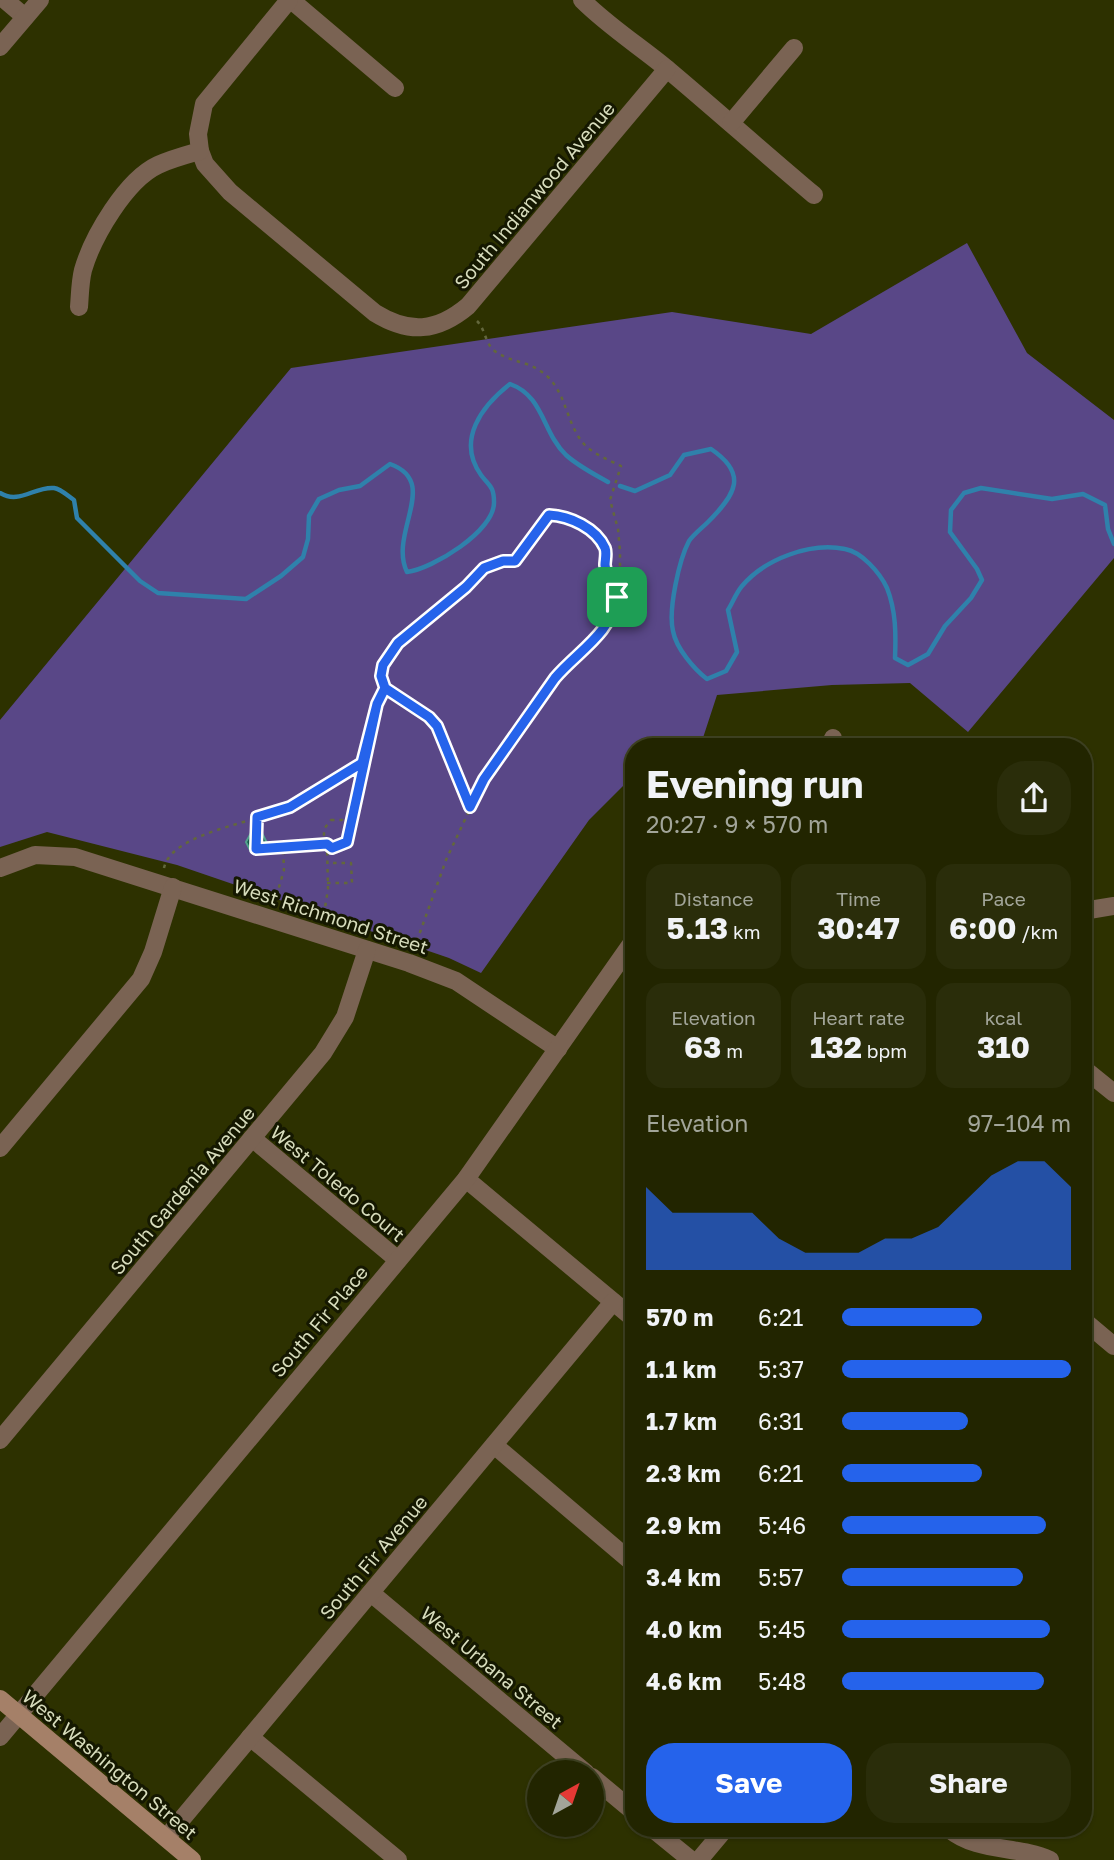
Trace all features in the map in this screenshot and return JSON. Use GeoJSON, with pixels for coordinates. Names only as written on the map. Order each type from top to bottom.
{"type":"FeatureCollection","features":[{"type":"Feature","properties":{"kind":"main road","name":"West Washington Street"},"geometry":{"type":"LineString","coordinates":[[0,1699],[192,1860]]}},
{"type":"Feature","properties":{"kind":"street"},"geometry":{"type":"LineString","coordinates":[[5,0],[25,17]]}},
{"type":"Feature","properties":{"kind":"street"},"geometry":{"type":"LineString","coordinates":[[0,47],[40,0]]}},
{"type":"Feature","properties":{"kind":"street"},"geometry":{"type":"LineString","coordinates":[[79,307],[84,267],[103,226],[116,206],[144,174],[157,165],[200,151],[198,134],[204,104],[290,0],[395,88]]}},
{"type":"Feature","properties":{"kind":"street"},"geometry":{"type":"LineString","coordinates":[[582,0],[601,19],[667,69],[814,195]]}},
{"type":"Feature","properties":{"kind":"street"},"geometry":{"type":"LineString","coordinates":[[731,123],[794,48]]}},
{"type":"Feature","properties":{"kind":"street","name":"South Indianwood Avenue"},"geometry":{"type":"LineString","coordinates":[[200,151],[205,164],[230,192],[375,313],[389,321],[419,328],[441,324],[468,306],[667,69]]}},
{"type":"Feature","properties":{"kind":"street","name":"West Richmond Street"},"geometry":{"type":"LineString","coordinates":[[0,868],[35,855],[75,857],[368,950],[456,981],[558,1049]]}},
{"type":"Feature","properties":{"kind":"street"},"geometry":{"type":"LineString","coordinates":[[0,1148],[141,979],[153,952],[173,887]]}},
{"type":"Feature","properties":{"kind":"street"},"geometry":{"type":"LineString","coordinates":[[1092,910],[1114,906]]}},
{"type":"Feature","properties":{"kind":"street","name":"South Gardenia Avenue"},"geometry":{"type":"LineString","coordinates":[[0,1440],[337,1032],[353,998],[368,950]]}},
{"type":"Feature","properties":{"kind":"street","name":"South Fir Place"},"geometry":{"type":"LineString","coordinates":[[18,1715],[466,1179],[625,953]]}},
{"type":"Feature","properties":{"kind":"street"},"geometry":{"type":"LineString","coordinates":[[1092,1075],[1114,1093]]}},
{"type":"Feature","properties":{"kind":"street","name":"West Toledo Court"},"geometry":{"type":"LineString","coordinates":[[252,1138],[398,1260]]}},
{"type":"Feature","properties":{"kind":"street"},"geometry":{"type":"LineString","coordinates":[[466,1179],[625,1313]]}},
{"type":"Feature","properties":{"kind":"street","name":"South Fir Avenue"},"geometry":{"type":"LineString","coordinates":[[166,1838],[613,1303]]}},
{"type":"Feature","properties":{"kind":"street"},"geometry":{"type":"LineString","coordinates":[[1092,1328],[1114,1346]]}},
{"type":"Feature","properties":{"kind":"street"},"geometry":{"type":"LineString","coordinates":[[494,1445],[625,1556]]}},
{"type":"Feature","properties":{"kind":"street","name":"West Urbana Street"},"geometry":{"type":"LineString","coordinates":[[371,1593],[570,1760]]}},
{"type":"Feature","properties":{"kind":"street"},"geometry":{"type":"LineString","coordinates":[[0,1737],[18,1715]]}},
{"type":"Feature","properties":{"kind":"street"},"geometry":{"type":"LineString","coordinates":[[250,1737],[398,1860]]}},
{"type":"Feature","properties":{"kind":"street"},"geometry":{"type":"LineString","coordinates":[[604,1787],[625,1804]]}},
{"type":"Feature","properties":{"kind":"street"},"geometry":{"type":"LineString","coordinates":[[663,1837],[691,1860]]}},
{"type":"Feature","properties":{"kind":"street"},"geometry":{"type":"LineString","coordinates":[[699,1860],[718,1837]]}},
{"type":"Feature","properties":{"kind":"street"},"geometry":{"type":"LineString","coordinates":[[963,1837],[977,1845],[1035,1853],[1051,1860]]}},
{"type":"Feature","properties":{"kind":"path"},"geometry":{"type":"LineString","coordinates":[[414,949],[446,860],[484,779],[555,678],[608,624],[616,608],[620,577],[618,529],[610,500],[621,466],[585,446],[577,434],[558,388],[548,376],[527,362],[495,352],[475,318]]}},
{"type":"Feature","properties":{"kind":"path"},"geometry":{"type":"LineString","coordinates":[[470,807],[437,726],[429,717],[385,688],[381,676],[383,665],[398,643],[466,587],[484,568],[503,561],[515,561],[549,515],[563,516],[579,522],[596,537],[605,549],[606,568],[617,597]]}},
{"type":"Feature","properties":{"kind":"path"},"geometry":{"type":"LineString","coordinates":[[348,829],[342,820],[331,820],[324,830],[324,842],[332,848],[344,844],[349,838],[348,829],[362,763],[377,704],[385,688]]}},
{"type":"Feature","properties":{"kind":"path"},"geometry":{"type":"LineString","coordinates":[[164,868],[169,856],[186,843],[290,807],[362,763]]}},
{"type":"Feature","properties":{"kind":"path"},"geometry":{"type":"LineString","coordinates":[[257,817],[256,849],[327,844]]}},
{"type":"Feature","properties":{"kind":"path"},"geometry":{"type":"LineString","coordinates":[[323,920],[327,844]]}},
{"type":"Feature","properties":{"kind":"path"},"geometry":{"type":"LineString","coordinates":[[274,904],[284,870],[283,847]]}},
{"type":"Feature","properties":{"kind":"path"},"geometry":{"type":"LineString","coordinates":[[327,863],[351,863],[352,873],[352,883],[327,883]]}},
{"type":"Feature","properties":{"kind":"shaded area"},"geometry":{"type":"Polygon","coordinates":[[[967,243],[1027,353],[1114,420],[1114,558],[968,732],[910,683],[832,685],[717,695],[703,738],[625,738],[625,784],[589,820],[481,973],[449,958],[177,865],[47,832],[0,847],[0,720],[291,368],[672,312],[811,334],[967,243]]]}},
{"type":"Feature","properties":{"kind":"building"},"geometry":{"type":"Polygon","coordinates":[[[251,833],[262,833],[267,843],[262,852],[251,852],[246,842],[251,833]]]}},
{"type":"Feature","properties":{"kind":"waterway"},"geometry":{"type":"LineString","coordinates":[[0,493],[14,497],[47,488],[62,491],[74,500],[77,518],[140,581],[158,593],[246,599],[281,576],[303,557],[308,539],[309,516],[319,499],[339,490],[360,486],[390,464],[405,472],[412,483],[413,496],[403,557],[407,572],[446,556],[474,536],[492,513],[494,497],[492,489],[474,462],[472,437],[482,413],[510,384],[530,397],[566,455],[608,482]]}},
{"type":"Feature","properties":{"kind":"waterway"},"geometry":{"type":"LineString","coordinates":[[620,486],[635,491],[670,475],[684,455],[711,449],[730,467],[734,476],[731,493],[718,512],[689,541],[678,572],[673,598],[672,622],[675,638],[686,658],[707,679],[726,671],[737,652],[728,610],[742,586],[775,561],[817,548],[845,549],[858,554],[880,576],[887,588],[894,614],[895,658],[908,665],[928,654],[945,626],[971,598],[982,580],[950,532],[951,510],[964,493],[981,488],[1052,499],[1083,494],[1105,505],[1108,529],[1114,544]]}},
{"type":"Feature","properties":{"kind":"route"},"geometry":{"type":"LineString","coordinates":[[617,597],[606,568],[605,549],[596,537],[579,522],[563,516],[549,515],[515,561],[503,561],[484,568],[466,587],[398,643],[383,665],[381,676],[385,688],[377,704],[362,763],[290,807],[257,817],[256,849],[327,844],[332,848],[347,842],[362,763],[377,704],[385,688],[429,717],[437,726],[470,807],[484,779],[555,678],[608,624],[616,608],[617,597]]}}]}
